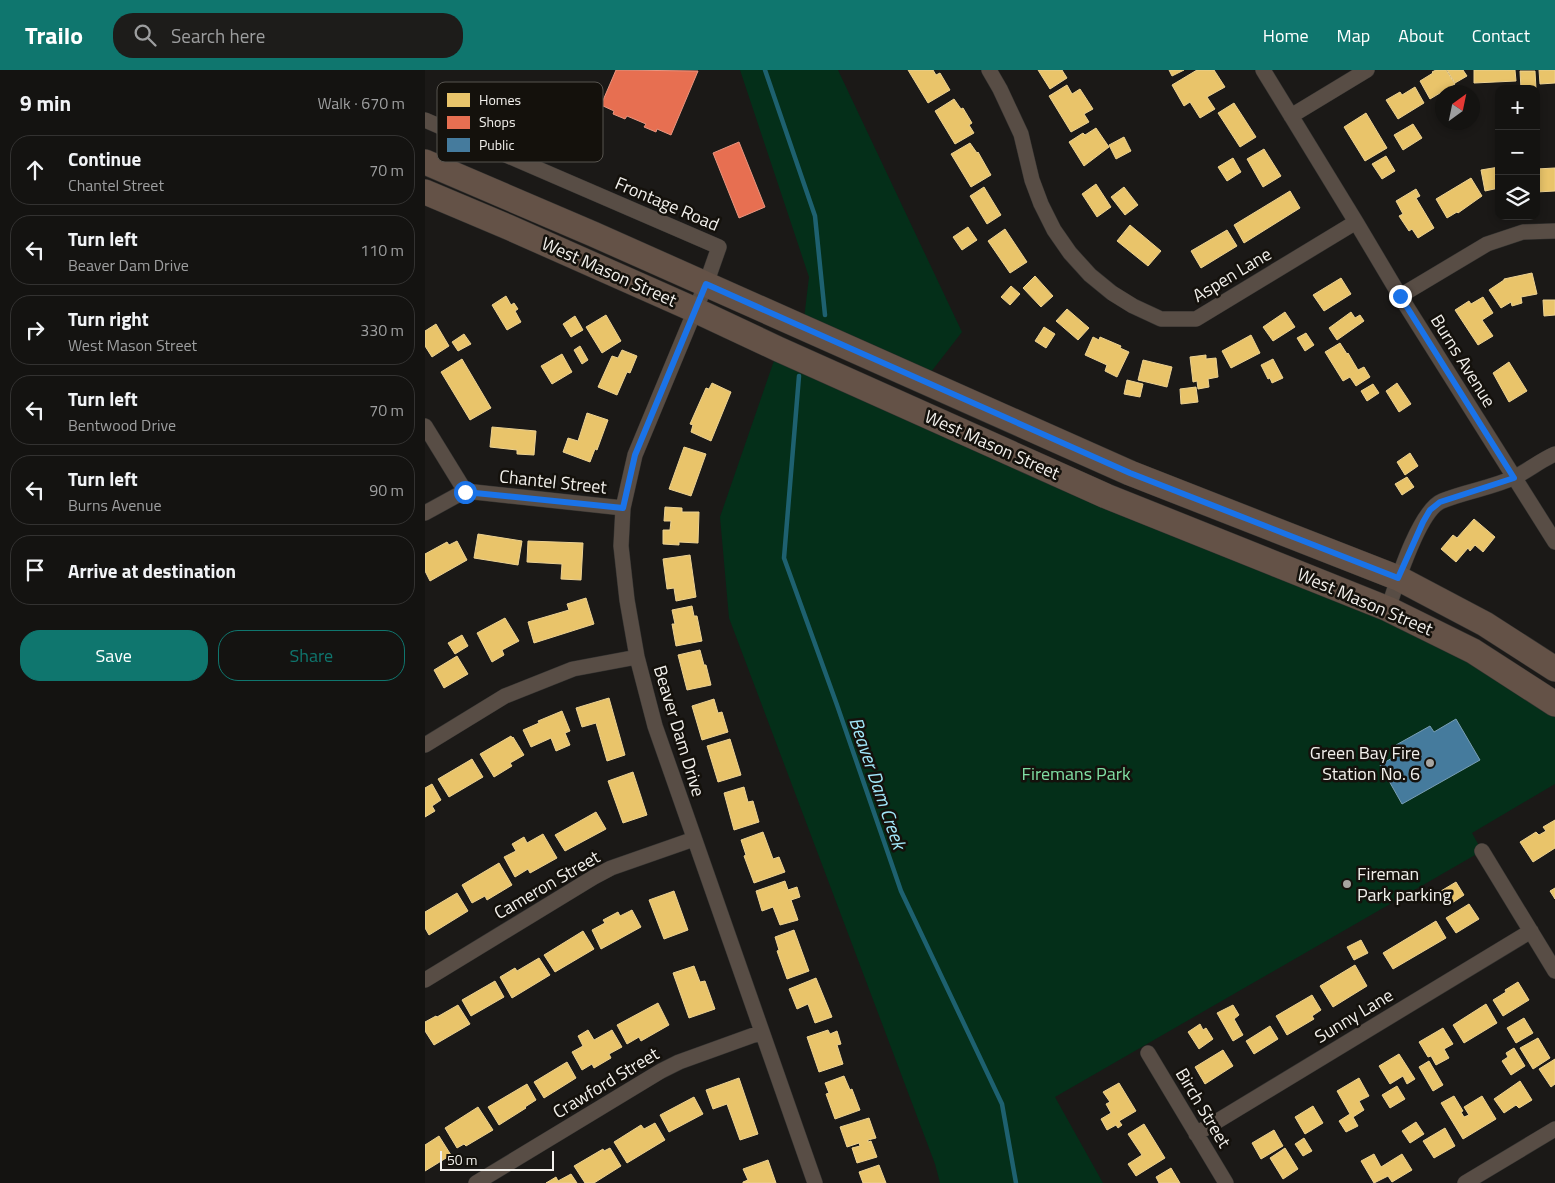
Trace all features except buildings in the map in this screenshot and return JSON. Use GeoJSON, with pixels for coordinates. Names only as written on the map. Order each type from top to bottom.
{"type":"FeatureCollection","features":[{"type":"Feature","properties":{"kind":"main road","name":"West Mason Street"},"geometry":{"type":"LineString","coordinates":[[425,162],[593,234],[1130,473],[1398,578],[1485,624],[1555,669]]}},
{"type":"Feature","properties":{"kind":"main road","name":"West Mason Street"},"geometry":{"type":"LineString","coordinates":[[425,192],[695,310],[787,354],[1106,496],[1388,609],[1473,651],[1555,704]]}},
{"type":"Feature","properties":{"kind":"street","name":"Aspen Lane"},"geometry":{"type":"LineString","coordinates":[[989,70],[1001,89],[1021,134],[1041,204],[1054,230],[1070,253],[1090,275],[1126,302],[1161,319],[1196,319],[1356,222]]}},
{"type":"Feature","properties":{"kind":"street","name":"Burns Avenue"},"geometry":{"type":"LineString","coordinates":[[1263,70],[1400,296],[1555,542]]}},
{"type":"Feature","properties":{"kind":"street"},"geometry":{"type":"LineString","coordinates":[[1291,116],[1367,70]]}},
{"type":"Feature","properties":{"kind":"street","name":"Frontage Road"},"geometry":{"type":"LineString","coordinates":[[425,120],[437,125]]}},
{"type":"Feature","properties":{"kind":"street","name":"Frontage Road"},"geometry":{"type":"LineString","coordinates":[[522,162],[719,247],[706,284]]}},
{"type":"Feature","properties":{"kind":"street"},"geometry":{"type":"LineString","coordinates":[[1400,296],[1487,244],[1523,232],[1555,231]]}},
{"type":"Feature","properties":{"kind":"street","name":"Beaver Dam Drive"},"geometry":{"type":"LineString","coordinates":[[706,284],[635,455],[623,508],[621,546],[627,600],[637,657],[655,726],[815,1183]]}},
{"type":"Feature","properties":{"kind":"street"},"geometry":{"type":"LineString","coordinates":[[425,426],[465,492],[425,514]]}},
{"type":"Feature","properties":{"kind":"street"},"geometry":{"type":"LineString","coordinates":[[1388,609],[1398,578],[1430,510],[1440,502],[1514,478],[1555,454]]}},
{"type":"Feature","properties":{"kind":"street","name":"Chantel Street"},"geometry":{"type":"LineString","coordinates":[[465,492],[623,508]]}},
{"type":"Feature","properties":{"kind":"street"},"geometry":{"type":"LineString","coordinates":[[425,745],[505,696],[573,669],[637,657]]}},
{"type":"Feature","properties":{"kind":"street","name":"Cameron Street"},"geometry":{"type":"LineString","coordinates":[[425,980],[611,868],[694,839]]}},
{"type":"Feature","properties":{"kind":"street"},"geometry":{"type":"LineString","coordinates":[[1482,851],[1555,971]]}},
{"type":"Feature","properties":{"kind":"street","name":"Sunny Lane"},"geometry":{"type":"LineString","coordinates":[[1197,1134],[1531,932]]}},
{"type":"Feature","properties":{"kind":"street","name":"Crawford Street"},"geometry":{"type":"LineString","coordinates":[[476,1183],[661,1071],[679,1062],[762,1032]]}},
{"type":"Feature","properties":{"kind":"street","name":"Birch Street"},"geometry":{"type":"LineString","coordinates":[[1148,1053],[1226,1183]]}},
{"type":"Feature","properties":{"kind":"street"},"geometry":{"type":"LineString","coordinates":[[1465,1183],[1555,1129]]}},
{"type":"Feature","properties":{"kind":"green space"},"geometry":{"type":"Polygon","coordinates":[[[740,70],[838,70],[962,332],[924,381],[803,327],[809,277],[740,70]]]}},
{"type":"Feature","properties":{"kind":"green space","name":"Firemans Park"},"geometry":{"type":"Polygon","coordinates":[[[778,349],[1388,609],[1555,704],[1555,784],[1472,833],[1482,851],[1055,1097],[1103,1183],[940,1183],[935,1164],[729,618],[720,517],[778,349]]]}},
{"type":"Feature","properties":{"kind":"waterway","name":"Beaver Dam Creek"},"geometry":{"type":"LineString","coordinates":[[765,70],[815,216],[825,315]]}},
{"type":"Feature","properties":{"kind":"waterway","name":"Beaver Dam Creek"},"geometry":{"type":"LineString","coordinates":[[799,376],[784,558],[901,891],[1002,1104],[1016,1183]]}},
{"type":"Feature","properties":{"kind":"place","name":"Green Bay Fire Station No. 6"},"geometry":{"type":"Point","coordinates":[1430,763]}},
{"type":"Feature","properties":{"kind":"place","name":"Fireman Park parking"},"geometry":{"type":"Point","coordinates":[1347,884]}},
{"type":"Feature","properties":{"kind":"route"},"geometry":{"type":"LineString","coordinates":[[465,492],[623,508],[635,455],[706,284],[1130,473],[1398,578],[1430,510],[1440,502],[1514,478],[1400,296]]}}]}
